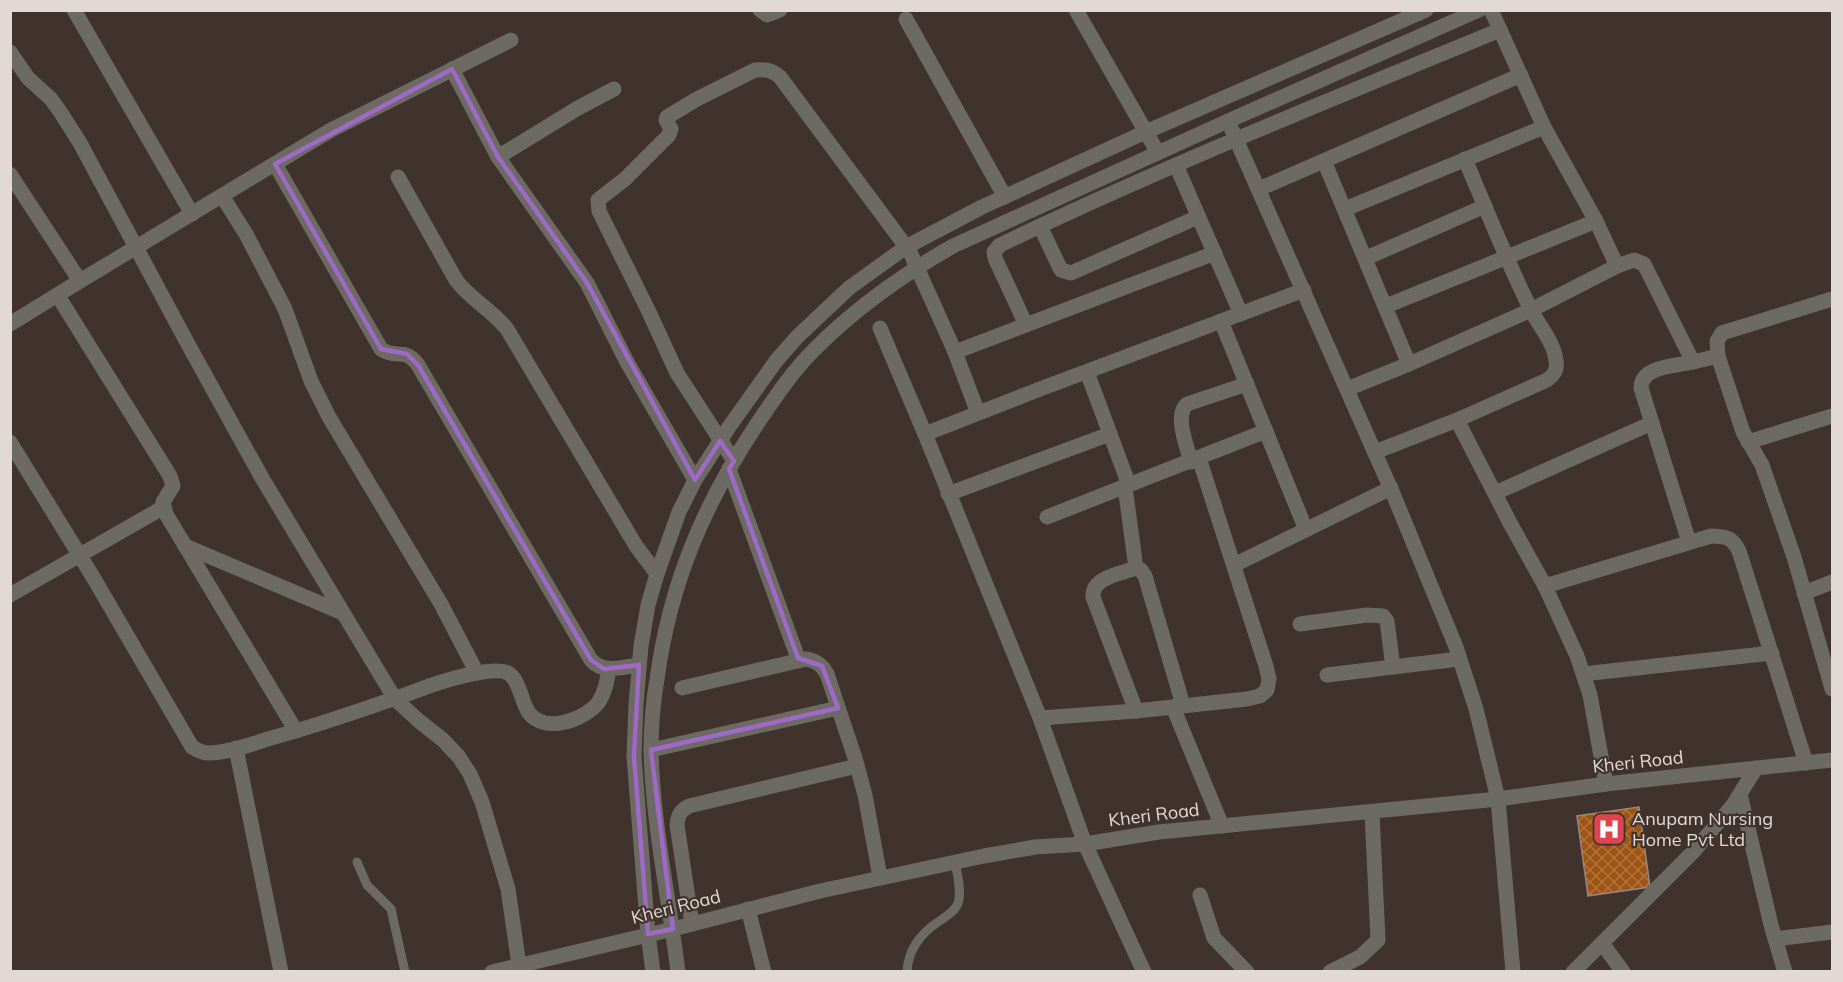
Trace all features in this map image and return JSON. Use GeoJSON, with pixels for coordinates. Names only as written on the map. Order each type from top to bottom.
{"type":"FeatureCollection","features":[{"type":"Feature","properties":{"kind":"street"},"geometry":{"type":"LineString","coordinates":[[74,10],[192,214]]}},
{"type":"Feature","properties":{"kind":"street"},"geometry":{"type":"LineString","coordinates":[[760,10],[767,15],[780,10]]}},
{"type":"Feature","properties":{"kind":"street"},"geometry":{"type":"LineString","coordinates":[[1076,10],[1153,142]]}},
{"type":"Feature","properties":{"kind":"street"},"geometry":{"type":"LineString","coordinates":[[678,972],[660,932],[634,756],[639,665],[648,605],[679,512],[695,480],[727,455],[765,413],[789,378],[811,353],[912,257],[963,241],[1153,142],[1426,10]]}},
{"type":"Feature","properties":{"kind":"street"},"geometry":{"type":"LineString","coordinates":[[653,972],[660,932],[658,830],[651,750],[656,684],[668,616],[678,580],[727,455],[776,361],[797,337],[849,288],[912,257],[1005,197],[1153,142],[1228,121],[1479,10]]}},
{"type":"Feature","properties":{"kind":"street"},"geometry":{"type":"LineString","coordinates":[[1491,10],[1544,127],[1596,221],[1617,266]]}},
{"type":"Feature","properties":{"kind":"street"},"geometry":{"type":"LineString","coordinates":[[906,19],[1005,197]]}},
{"type":"Feature","properties":{"kind":"street"},"geometry":{"type":"LineString","coordinates":[[1026,325],[994,258],[994,252],[1000,245],[1236,139],[1500,30]]}},
{"type":"Feature","properties":{"kind":"street"},"geometry":{"type":"LineString","coordinates":[[10,324],[331,130],[511,40]]}},
{"type":"Feature","properties":{"kind":"street"},"geometry":{"type":"LineString","coordinates":[[11,52],[28,78],[51,99],[80,143],[262,478],[395,699],[419,722],[443,740],[459,757],[470,774],[482,802],[508,890],[519,965]]}},
{"type":"Feature","properties":{"kind":"street"},"geometry":{"type":"LineString","coordinates":[[452,69],[498,157],[587,283],[627,362],[695,480]]}},
{"type":"Feature","properties":{"kind":"street"},"geometry":{"type":"LineString","coordinates":[[799,661],[727,455],[677,374],[599,211],[598,200],[625,179],[669,135],[671,129],[666,120],[668,117],[748,73],[764,69],[773,72],[787,87],[912,257],[955,352],[978,413]]}},
{"type":"Feature","properties":{"kind":"street"},"geometry":{"type":"LineString","coordinates":[[1259,189],[1521,75]]}},
{"type":"Feature","properties":{"kind":"street"},"geometry":{"type":"LineString","coordinates":[[498,157],[578,108],[614,89]]}},
{"type":"Feature","properties":{"kind":"street"},"geometry":{"type":"LineString","coordinates":[[1228,121],[1391,488],[1459,658],[1476,709],[1498,799],[1513,972]]}},
{"type":"Feature","properties":{"kind":"street"},"geometry":{"type":"LineString","coordinates":[[1345,209],[1544,127]]}},
{"type":"Feature","properties":{"kind":"street"},"geometry":{"type":"LineString","coordinates":[[1375,452],[1457,420],[1547,380],[1556,370],[1554,351],[1531,310],[1465,159]]}},
{"type":"Feature","properties":{"kind":"street"},"geometry":{"type":"LineString","coordinates":[[1324,161],[1409,364]]}},
{"type":"Feature","properties":{"kind":"street"},"geometry":{"type":"LineString","coordinates":[[275,164],[381,350],[387,353],[407,354],[418,365],[591,660],[600,668],[609,669],[639,665]]}},
{"type":"Feature","properties":{"kind":"street"},"geometry":{"type":"LineString","coordinates":[[1176,165],[1241,314]]}},
{"type":"Feature","properties":{"kind":"street"},"geometry":{"type":"LineString","coordinates":[[10,174],[80,281]]}},
{"type":"Feature","properties":{"kind":"street"},"geometry":{"type":"LineString","coordinates":[[398,177],[466,294],[489,309],[507,329],[636,546],[657,574]]}},
{"type":"Feature","properties":{"kind":"street"},"geometry":{"type":"LineString","coordinates":[[222,196],[246,234],[285,309],[311,381],[324,407],[441,604],[477,673]]}},
{"type":"Feature","properties":{"kind":"street"},"geometry":{"type":"LineString","coordinates":[[1365,258],[1485,206]]}},
{"type":"Feature","properties":{"kind":"street"},"geometry":{"type":"LineString","coordinates":[[1040,226],[1061,270],[1071,273],[1198,217]]}},
{"type":"Feature","properties":{"kind":"street"},"geometry":{"type":"LineString","coordinates":[[1386,306],[1596,221]]}},
{"type":"Feature","properties":{"kind":"street"},"geometry":{"type":"LineString","coordinates":[[955,352],[1215,253]]}},
{"type":"Feature","properties":{"kind":"street"},"geometry":{"type":"LineString","coordinates":[[1347,389],[1531,310],[1617,266],[1634,260],[1644,264],[1693,362]]}},
{"type":"Feature","properties":{"kind":"street"},"geometry":{"type":"LineString","coordinates":[[925,434],[1304,290]]}},
{"type":"Feature","properties":{"kind":"street"},"geometry":{"type":"LineString","coordinates":[[58,296],[170,476],[173,486],[165,498],[166,514],[296,731]]}},
{"type":"Feature","properties":{"kind":"street"},"geometry":{"type":"LineString","coordinates":[[1832,688],[1794,557],[1762,465],[1743,432],[1719,356],[1718,341],[1722,333],[1833,299]]}},
{"type":"Feature","properties":{"kind":"street"},"geometry":{"type":"LineString","coordinates":[[1221,321],[1306,530]]}},
{"type":"Feature","properties":{"kind":"street"},"geometry":{"type":"LineString","coordinates":[[880,328],[1040,718],[1085,844],[1144,972]]}},
{"type":"Feature","properties":{"kind":"street"},"geometry":{"type":"LineString","coordinates":[[1689,542],[1641,382],[1651,372],[1719,356]]}},
{"type":"Feature","properties":{"kind":"street"},"geometry":{"type":"LineString","coordinates":[[1087,372],[1127,486],[1136,568]]}},
{"type":"Feature","properties":{"kind":"street"},"geometry":{"type":"LineString","coordinates":[[1040,718],[1136,711],[1247,699],[1260,696],[1267,690],[1269,679],[1266,666],[1234,565],[1180,418],[1182,409],[1187,404],[1247,384]]}},
{"type":"Feature","properties":{"kind":"street"},"geometry":{"type":"LineString","coordinates":[[1748,442],[1833,416]]}},
{"type":"Feature","properties":{"kind":"street"},"geometry":{"type":"LineString","coordinates":[[1457,420],[1545,586],[1577,656],[1590,695],[1606,784]]}},
{"type":"Feature","properties":{"kind":"street"},"geometry":{"type":"LineString","coordinates":[[1494,493],[1652,423]]}},
{"type":"Feature","properties":{"kind":"street"},"geometry":{"type":"LineString","coordinates":[[1047,517],[1266,431]]}},
{"type":"Feature","properties":{"kind":"street"},"geometry":{"type":"LineString","coordinates":[[948,494],[1110,434]]}},
{"type":"Feature","properties":{"kind":"street"},"geometry":{"type":"LineString","coordinates":[[10,442],[79,554],[192,747],[199,752],[207,753],[236,748],[296,731],[440,683],[477,673],[498,671],[506,672],[512,677],[529,713],[537,721],[548,724],[573,720],[587,713],[597,704],[604,692],[609,669]]}},
{"type":"Feature","properties":{"kind":"street"},"geometry":{"type":"LineString","coordinates":[[1234,565],[1391,488]]}},
{"type":"Feature","properties":{"kind":"street"},"geometry":{"type":"LineString","coordinates":[[10,595],[164,507]]}},
{"type":"Feature","properties":{"kind":"street"},"geometry":{"type":"LineString","coordinates":[[1545,586],[1711,536],[1734,541],[1740,552],[1806,763]]}},
{"type":"Feature","properties":{"kind":"street"},"geometry":{"type":"LineString","coordinates":[[185,546],[343,613]]}},
{"type":"Feature","properties":{"kind":"street"},"geometry":{"type":"LineString","coordinates":[[1136,711],[1092,590],[1100,581],[1136,568],[1142,570],[1145,576],[1178,706],[1222,826]]}},
{"type":"Feature","properties":{"kind":"street"},"geometry":{"type":"LineString","coordinates":[[1804,592],[1833,582]]}},
{"type":"Feature","properties":{"kind":"street"},"geometry":{"type":"LineString","coordinates":[[1300,624],[1367,615],[1383,616],[1387,621],[1393,667]]}},
{"type":"Feature","properties":{"kind":"street"},"geometry":{"type":"LineString","coordinates":[[1583,674],[1772,653]]}},
{"type":"Feature","properties":{"kind":"street"},"geometry":{"type":"LineString","coordinates":[[1327,675],[1459,658]]}},
{"type":"Feature","properties":{"kind":"street"},"geometry":{"type":"LineString","coordinates":[[682,688],[799,661],[815,660],[822,666],[827,674],[857,766],[880,877]]}},
{"type":"Feature","properties":{"kind":"street"},"geometry":{"type":"LineString","coordinates":[[651,750],[838,708]]}},
{"type":"Feature","properties":{"kind":"street"},"geometry":{"type":"LineString","coordinates":[[236,748],[281,972]]}},
{"type":"Feature","properties":{"kind":"street","name":"Kheri Road"},"geometry":{"type":"LineString","coordinates":[[492,972],[880,877],[1035,847],[1085,844],[1159,832],[1498,799],[1606,784],[1833,760]]}},
{"type":"Feature","properties":{"kind":"street"},"geometry":{"type":"LineString","coordinates":[[692,924],[677,825],[678,816],[682,810],[688,806],[857,766]]}},
{"type":"Feature","properties":{"kind":"street"},"geometry":{"type":"LineString","coordinates":[[1573,972],[1694,851],[1733,805],[1756,768]]}},
{"type":"Feature","properties":{"kind":"street"},"geometry":{"type":"LineString","coordinates":[[1740,794],[1785,972]]}},
{"type":"Feature","properties":{"kind":"street"},"geometry":{"type":"LineString","coordinates":[[1330,972],[1360,957],[1378,939],[1372,812]]}},
{"type":"Feature","properties":{"kind":"street"},"geometry":{"type":"LineString","coordinates":[[1200,895],[1214,938],[1247,972]]}},
{"type":"Feature","properties":{"kind":"street"},"geometry":{"type":"LineString","coordinates":[[748,909],[764,972]]}},
{"type":"Feature","properties":{"kind":"street"},"geometry":{"type":"LineString","coordinates":[[1775,939],[1833,932]]}},
{"type":"Feature","properties":{"kind":"street"},"geometry":{"type":"LineString","coordinates":[[1602,944],[1623,972]]}},
{"type":"Feature","properties":{"kind":"lane"},"geometry":{"type":"LineString","coordinates":[[357,862],[367,885],[391,909],[405,972]]}},
{"type":"Feature","properties":{"kind":"lane"},"geometry":{"type":"LineString","coordinates":[[907,972],[908,960],[922,934],[953,911],[958,904],[955,862]]}},
{"type":"Feature","properties":{"kind":"highlighted area"},"geometry":{"type":"Polygon","coordinates":[[[452,69],[498,157],[587,283],[695,480],[720,441],[734,461],[729,469],[798,658],[822,666],[838,708],[651,750],[673,929],[648,934],[634,756],[639,665],[604,669],[591,660],[418,365],[407,354],[381,349],[275,164],[452,69]]]}},
{"type":"Feature","properties":{"kind":"building"},"geometry":{"type":"Polygon","coordinates":[[[1639,807],[1650,887],[1588,896],[1577,816],[1639,807]]]}},
{"type":"Feature","properties":{"kind":"place","name":"Anupam Nursing Home Pvt Ltd"},"geometry":{"type":"Point","coordinates":[1609,829]}}]}
